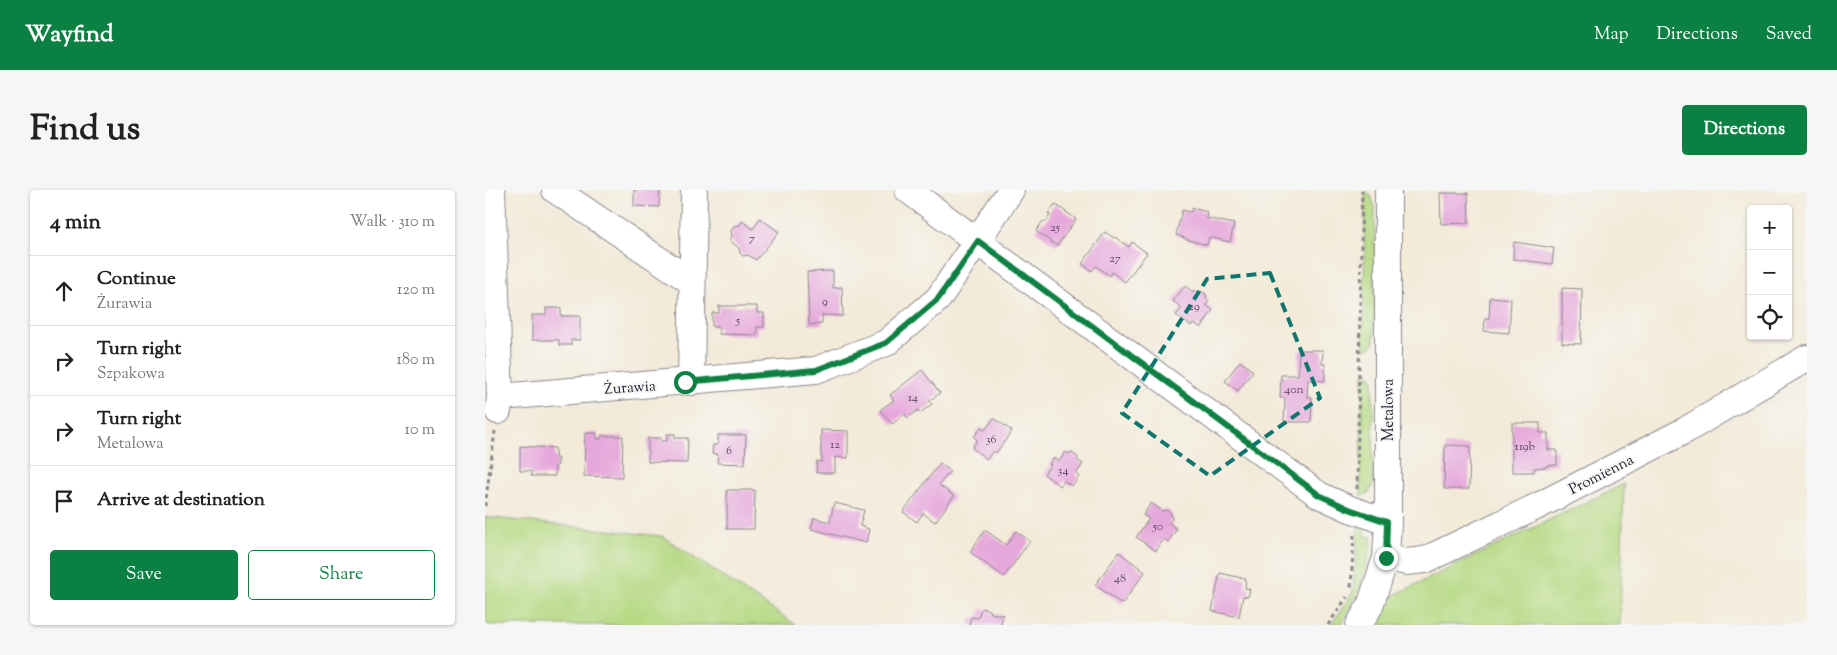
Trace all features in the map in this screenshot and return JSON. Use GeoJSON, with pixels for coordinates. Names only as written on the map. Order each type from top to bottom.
{"type":"FeatureCollection","features":[{"type":"Feature","properties":{"kind":"street"},"geometry":{"type":"LineString","coordinates":[[492,190],[499,404]]}},
{"type":"Feature","properties":{"kind":"street"},"geometry":{"type":"LineString","coordinates":[[555,190],[692,282]]}},
{"type":"Feature","properties":{"kind":"street"},"geometry":{"type":"LineString","coordinates":[[691,382],[694,190]]}},
{"type":"Feature","properties":{"kind":"street"},"geometry":{"type":"LineString","coordinates":[[908,190],[1319,495],[1349,509],[1387,522]]}},
{"type":"Feature","properties":{"kind":"street","name":"Żurawia"},"geometry":{"type":"LineString","coordinates":[[499,404],[816,370],[886,343],[938,299],[1011,190]]}},
{"type":"Feature","properties":{"kind":"street","name":"Metalowa"},"geometry":{"type":"LineString","coordinates":[[1359,625],[1370,606],[1386,558],[1387,190]]}},
{"type":"Feature","properties":{"kind":"street","name":"Promienna"},"geometry":{"type":"LineString","coordinates":[[1386,558],[1406,562],[1425,560],[1542,504],[1686,430],[1807,358]]}},
{"type":"Feature","properties":{"kind":"path"},"geometry":{"type":"LineString","coordinates":[[1357,495],[1363,190]]}},
{"type":"Feature","properties":{"kind":"path"},"geometry":{"type":"LineString","coordinates":[[485,506],[499,404]]}},
{"type":"Feature","properties":{"kind":"highlighted area"},"geometry":{"type":"Polygon","coordinates":[[[1270,273],[1320,398],[1210,476],[1122,413],[1207,279],[1270,273]]]}},
{"type":"Feature","properties":{"kind":"green space"},"geometry":{"type":"Polygon","coordinates":[[[1365,191],[1371,196],[1375,207],[1374,344],[1363,350],[1365,191]]]}},
{"type":"Feature","properties":{"kind":"green space"},"geometry":{"type":"Polygon","coordinates":[[[1366,373],[1372,376],[1373,381],[1373,485],[1369,493],[1361,496],[1363,375],[1366,373]]]}},
{"type":"Feature","properties":{"kind":"green space"},"geometry":{"type":"Polygon","coordinates":[[[1624,484],[1620,625],[1375,625],[1390,597],[1624,484]]]}},
{"type":"Feature","properties":{"kind":"green space"},"geometry":{"type":"Polygon","coordinates":[[[485,517],[662,536],[796,625],[485,625],[485,517]]]}},
{"type":"Feature","properties":{"kind":"green space"},"geometry":{"type":"Polygon","coordinates":[[[1358,526],[1363,528],[1366,536],[1372,537],[1365,572],[1353,604],[1341,625],[1331,625],[1353,592],[1358,526]]]}},
{"type":"Feature","properties":{"kind":"building"},"geometry":{"type":"Polygon","coordinates":[[[634,190],[660,190],[659,207],[634,206],[634,190]]]}},
{"type":"Feature","properties":{"kind":"building"},"geometry":{"type":"Polygon","coordinates":[[[1440,193],[1468,193],[1469,223],[1441,224],[1440,193]]]}},
{"type":"Feature","properties":{"kind":"building"},"geometry":{"type":"Polygon","coordinates":[[[1055,204],[1076,219],[1057,246],[1036,231],[1043,221],[1045,223],[1050,215],[1048,214],[1055,204]]]}},
{"type":"Feature","properties":{"kind":"building"},"geometry":{"type":"Polygon","coordinates":[[[1192,208],[1207,212],[1206,218],[1234,224],[1230,242],[1209,237],[1207,245],[1176,235],[1182,210],[1191,212],[1192,208]]]}},
{"type":"Feature","properties":{"kind":"building"},"geometry":{"type":"Polygon","coordinates":[[[760,218],[779,232],[756,260],[748,255],[743,256],[739,248],[729,240],[734,226],[740,225],[742,221],[753,229],[760,218]]]}},
{"type":"Feature","properties":{"kind":"building"},"geometry":{"type":"Polygon","coordinates":[[[1105,232],[1129,247],[1132,242],[1147,253],[1125,282],[1112,272],[1110,276],[1096,266],[1092,271],[1082,264],[1105,232]]]}},
{"type":"Feature","properties":{"kind":"building"},"geometry":{"type":"Polygon","coordinates":[[[1514,242],[1554,248],[1552,264],[1513,259],[1514,242]]]}},
{"type":"Feature","properties":{"kind":"building"},"geometry":{"type":"Polygon","coordinates":[[[833,271],[833,288],[842,287],[843,316],[822,315],[822,324],[809,325],[807,272],[833,271]]]}},
{"type":"Feature","properties":{"kind":"building"},"geometry":{"type":"Polygon","coordinates":[[[1185,286],[1193,292],[1194,290],[1197,292],[1201,291],[1206,294],[1209,301],[1206,305],[1213,310],[1201,328],[1194,323],[1191,326],[1176,315],[1182,308],[1173,301],[1185,286]]]}},
{"type":"Feature","properties":{"kind":"building"},"geometry":{"type":"Polygon","coordinates":[[[1562,288],[1582,289],[1581,344],[1562,343],[1562,288]]]}},
{"type":"Feature","properties":{"kind":"building"},"geometry":{"type":"Polygon","coordinates":[[[1490,297],[1511,299],[1509,333],[1484,331],[1485,318],[1489,318],[1490,297]]]}},
{"type":"Feature","properties":{"kind":"building"},"geometry":{"type":"Polygon","coordinates":[[[719,306],[757,306],[757,313],[764,313],[764,327],[757,327],[757,335],[719,334],[719,327],[712,327],[712,313],[719,313],[719,306]]]}},
{"type":"Feature","properties":{"kind":"building"},"geometry":{"type":"Polygon","coordinates":[[[546,308],[561,308],[561,316],[580,316],[580,340],[571,340],[571,345],[559,345],[559,340],[532,340],[532,315],[546,315],[546,308]]]}},
{"type":"Feature","properties":{"kind":"building"},"geometry":{"type":"Polygon","coordinates":[[[1299,350],[1323,350],[1322,364],[1325,364],[1325,381],[1308,380],[1307,397],[1312,397],[1311,422],[1284,422],[1285,398],[1280,398],[1281,375],[1298,375],[1299,350]]]}},
{"type":"Feature","properties":{"kind":"building"},"geometry":{"type":"Polygon","coordinates":[[[1240,361],[1253,371],[1238,391],[1225,381],[1240,361]]]}},
{"type":"Feature","properties":{"kind":"building"},"geometry":{"type":"Polygon","coordinates":[[[922,370],[940,393],[929,401],[932,404],[920,413],[918,410],[908,418],[905,414],[892,424],[880,410],[894,400],[890,395],[922,370]]]}},
{"type":"Feature","properties":{"kind":"building"},"geometry":{"type":"Polygon","coordinates":[[[994,418],[1012,431],[996,453],[993,451],[987,459],[972,448],[977,440],[974,437],[981,427],[985,430],[994,418]]]}},
{"type":"Feature","properties":{"kind":"building"},"geometry":{"type":"Polygon","coordinates":[[[1512,423],[1540,423],[1540,433],[1548,433],[1548,450],[1557,450],[1557,465],[1534,468],[1534,472],[1512,472],[1512,423]]]}},
{"type":"Feature","properties":{"kind":"building"},"geometry":{"type":"Polygon","coordinates":[[[821,430],[848,431],[848,458],[835,457],[835,473],[816,473],[817,461],[822,462],[821,430]]]}},
{"type":"Feature","properties":{"kind":"building"},"geometry":{"type":"Polygon","coordinates":[[[585,433],[597,433],[597,439],[601,439],[601,436],[623,436],[622,477],[584,476],[585,433]]]}},
{"type":"Feature","properties":{"kind":"building"},"geometry":{"type":"Polygon","coordinates":[[[667,434],[675,434],[675,438],[688,438],[687,463],[648,462],[648,438],[661,438],[661,441],[667,441],[667,434]]]}},
{"type":"Feature","properties":{"kind":"building"},"geometry":{"type":"Polygon","coordinates":[[[718,435],[746,435],[745,464],[717,463],[718,454],[712,454],[713,445],[718,445],[718,435]]]}},
{"type":"Feature","properties":{"kind":"building"},"geometry":{"type":"Polygon","coordinates":[[[1445,445],[1470,446],[1469,489],[1444,489],[1445,445]]]}},
{"type":"Feature","properties":{"kind":"building"},"geometry":{"type":"Polygon","coordinates":[[[520,446],[555,448],[555,457],[558,459],[558,465],[555,467],[555,476],[531,476],[531,471],[520,471],[520,446]]]}},
{"type":"Feature","properties":{"kind":"building"},"geometry":{"type":"Polygon","coordinates":[[[1066,452],[1069,454],[1071,452],[1083,464],[1076,474],[1079,477],[1072,486],[1064,481],[1060,486],[1044,474],[1054,458],[1059,461],[1066,452]]]}},
{"type":"Feature","properties":{"kind":"building"},"geometry":{"type":"Polygon","coordinates":[[[940,463],[950,471],[939,485],[954,496],[935,522],[923,513],[917,522],[903,512],[940,463]]]}},
{"type":"Feature","properties":{"kind":"building"},"geometry":{"type":"Polygon","coordinates":[[[727,490],[755,490],[754,529],[727,529],[727,490]]]}},
{"type":"Feature","properties":{"kind":"building"},"geometry":{"type":"Polygon","coordinates":[[[834,503],[864,510],[860,526],[869,529],[866,543],[811,529],[814,518],[830,522],[834,503]]]}},
{"type":"Feature","properties":{"kind":"building"},"geometry":{"type":"Polygon","coordinates":[[[1151,503],[1162,511],[1167,510],[1171,513],[1172,519],[1169,523],[1177,529],[1168,542],[1164,539],[1156,551],[1136,537],[1149,519],[1143,515],[1151,503]]]}},
{"type":"Feature","properties":{"kind":"building"},"geometry":{"type":"Polygon","coordinates":[[[985,530],[1006,545],[1016,531],[1030,541],[1004,577],[970,552],[985,530]]]}},
{"type":"Feature","properties":{"kind":"building"},"geometry":{"type":"Polygon","coordinates":[[[1119,552],[1145,572],[1122,604],[1095,585],[1119,552]]]}},
{"type":"Feature","properties":{"kind":"building"},"geometry":{"type":"Polygon","coordinates":[[[1220,573],[1246,579],[1245,588],[1250,589],[1248,597],[1243,596],[1239,617],[1212,611],[1220,573]]]}},
{"type":"Feature","properties":{"kind":"building"},"geometry":{"type":"Polygon","coordinates":[[[983,608],[991,613],[1003,615],[1001,625],[969,625],[971,617],[978,618],[983,608]]]}},
{"type":"Feature","properties":{"kind":"route"},"geometry":{"type":"LineString","coordinates":[[685,382],[816,370],[886,343],[938,299],[978,241],[1319,495],[1349,509],[1387,522],[1386,558]]}}]}
